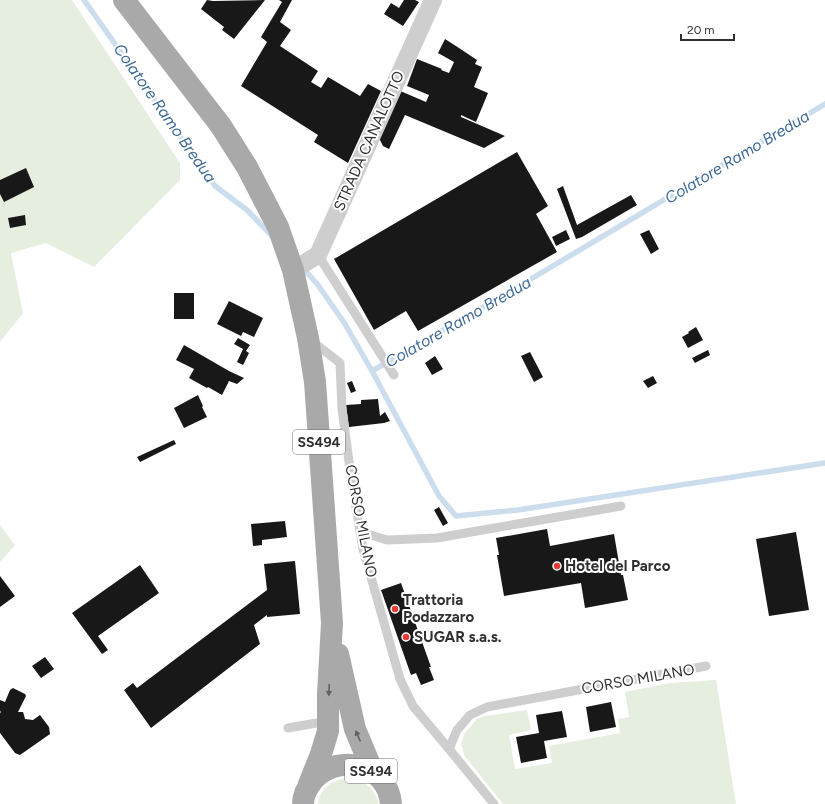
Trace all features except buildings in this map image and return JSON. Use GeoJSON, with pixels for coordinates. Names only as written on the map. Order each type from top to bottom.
{"type":"FeatureCollection","features":[{"type":"Feature","properties":{"kind":"main road","name":"SS494"},"geometry":{"type":"LineString","coordinates":[[124,0],[221,126],[248,167],[281,237],[300,264],[314,382],[332,623],[328,694],[328,731],[306,794]]}},
{"type":"Feature","properties":{"kind":"main road","name":"SS494"},"geometry":{"type":"LineString","coordinates":[[332,623],[355,729],[373,772]]}},
{"type":"Feature","properties":{"kind":"main road","name":"SS494"},"geometry":{"type":"LineString","coordinates":[[306,794],[319,774],[332,767],[346,764],[360,766],[373,772],[381,780],[395,802]]}},
{"type":"Feature","properties":{"kind":"street","name":"STRADA CANALOTTO"},"geometry":{"type":"LineString","coordinates":[[300,264],[433,0]]}},
{"type":"Feature","properties":{"kind":"lane"},"geometry":{"type":"LineString","coordinates":[[300,264],[383,356],[392,372]]}},
{"type":"Feature","properties":{"kind":"lane","name":"CORSO MILANO"},"geometry":{"type":"LineString","coordinates":[[308,338],[340,363],[342,409],[363,549],[400,679],[413,706],[494,804]]}},
{"type":"Feature","properties":{"kind":"lane"},"geometry":{"type":"LineString","coordinates":[[361,532],[387,540],[437,538],[621,506]]}},
{"type":"Feature","properties":{"kind":"lane","name":"CORSO MILANO"},"geometry":{"type":"LineString","coordinates":[[449,748],[457,730],[470,715],[487,707],[706,666]]}},
{"type":"Feature","properties":{"kind":"lane"},"geometry":{"type":"LineString","coordinates":[[288,728],[328,721]]}},
{"type":"Feature","properties":{"kind":"shaded area"},"geometry":{"type":"Polygon","coordinates":[[[0,0],[72,0],[180,163],[180,180],[94,267],[46,243],[11,253],[23,313],[0,342],[0,0]]]}},
{"type":"Feature","properties":{"kind":"shaded area"},"geometry":{"type":"Polygon","coordinates":[[[0,525],[15,545],[0,562],[0,525]]]}},
{"type":"Feature","properties":{"kind":"shaded area"},"geometry":{"type":"Polygon","coordinates":[[[716,680],[736,804],[503,804],[464,755],[461,743],[465,733],[477,719],[485,716],[527,710],[531,730],[509,735],[515,769],[552,763],[549,746],[620,733],[618,719],[629,717],[625,692],[670,683],[716,680]]]}},
{"type":"Feature","properties":{"kind":"shaded area"},"geometry":{"type":"Polygon","coordinates":[[[352,778],[366,784],[375,794],[379,804],[318,804],[322,792],[329,784],[352,778]]]}},
{"type":"Feature","properties":{"kind":"waterway","name":"Colatore Ramo Bredua"},"geometry":{"type":"LineString","coordinates":[[84,0],[215,186],[247,210],[272,236]]}},
{"type":"Feature","properties":{"kind":"waterway","name":"Colatore Ramo Bredua"},"geometry":{"type":"LineString","coordinates":[[372,371],[494,301],[825,104]]}},
{"type":"Feature","properties":{"kind":"waterway"},"geometry":{"type":"LineString","coordinates":[[302,267],[318,285],[345,324],[439,496],[456,516],[518,510],[825,463]]}},
{"type":"Feature","properties":{"kind":"place","name":"Hotel del Parco"},"geometry":{"type":"Point","coordinates":[557,566]}},
{"type":"Feature","properties":{"kind":"place","name":"Trattoria Podazzaro"},"geometry":{"type":"Point","coordinates":[395,609]}},
{"type":"Feature","properties":{"kind":"place","name":"SUGAR s.a.s."},"geometry":{"type":"Point","coordinates":[406,637]}}]}
